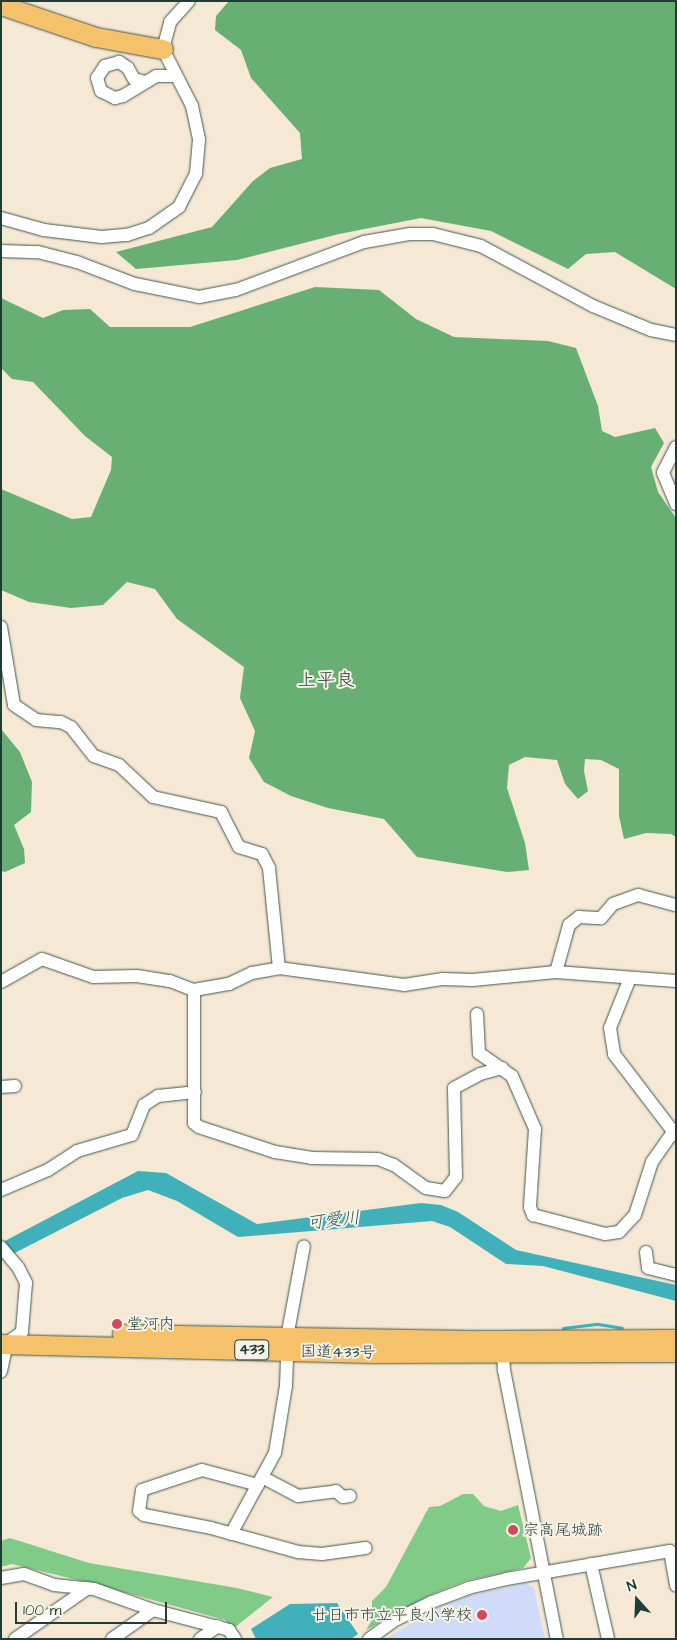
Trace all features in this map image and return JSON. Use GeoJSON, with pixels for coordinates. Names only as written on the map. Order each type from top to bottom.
{"type":"FeatureCollection","features":[{"type":"Feature","properties":{"kind":"highway"},"geometry":{"type":"LineString","coordinates":[[16,1],[91,30],[146,41],[163,49]]}},
{"type":"Feature","properties":{"kind":"highway"},"geometry":{"type":"LineString","coordinates":[[1,6],[82,34],[163,49]]}},
{"type":"Feature","properties":{"kind":"highway","name":"国道433号"},"geometry":{"type":"LineString","coordinates":[[3,1345],[22,1332],[287,1344]]}},
{"type":"Feature","properties":{"kind":"highway","name":"国道433号"},"geometry":{"type":"LineString","coordinates":[[503,1347],[676,1339]]}},
{"type":"Feature","properties":{"kind":"highway","name":"国道433号"},"geometry":{"type":"LineString","coordinates":[[3,1345],[287,1344],[676,1352]]}},
{"type":"Feature","properties":{"kind":"street"},"geometry":{"type":"LineString","coordinates":[[1,218],[44,230],[102,238],[127,235],[166,219],[189,192],[200,154],[195,114],[163,49],[170,22],[189,1]]}},
{"type":"Feature","properties":{"kind":"street"},"geometry":{"type":"LineString","coordinates":[[145,82],[163,74],[176,76]]}},
{"type":"Feature","properties":{"kind":"street"},"geometry":{"type":"LineString","coordinates":[[1,251],[38,252],[78,262],[135,284],[199,296],[236,290],[364,242],[410,234],[433,234],[481,246],[593,306],[651,330],[676,335]]}},
{"type":"Feature","properties":{"kind":"street"},"geometry":{"type":"LineString","coordinates":[[676,447],[663,472],[676,504]]}},
{"type":"Feature","properties":{"kind":"street"},"geometry":{"type":"LineString","coordinates":[[1,627],[14,705],[36,720],[61,722],[71,727],[94,756],[119,765],[153,798],[221,812],[239,847],[262,854],[268,868],[278,968]]}},
{"type":"Feature","properties":{"kind":"street"},"geometry":{"type":"LineString","coordinates":[[556,972],[570,925],[579,917],[602,918],[613,904],[638,895],[676,905]]}},
{"type":"Feature","properties":{"kind":"street"},"geometry":{"type":"LineString","coordinates":[[1,982],[42,959],[93,977],[137,976],[170,981],[194,990],[230,984],[252,973],[278,968],[404,985],[442,979],[473,980],[556,972],[676,981]]}},
{"type":"Feature","properties":{"kind":"street"},"geometry":{"type":"LineString","coordinates":[[477,1014],[479,1052],[512,1076],[535,1128],[530,1207],[537,1217],[605,1234],[620,1232],[635,1215],[652,1162],[674,1134],[614,1054],[610,1028],[630,978]]}},
{"type":"Feature","properties":{"kind":"street"},"geometry":{"type":"LineString","coordinates":[[194,990],[195,1092],[193,1119],[199,1127],[293,1156],[386,1161],[426,1188],[443,1192],[456,1177],[454,1088],[480,1074],[502,1068]]}},
{"type":"Feature","properties":{"kind":"street"},"geometry":{"type":"LineString","coordinates":[[1,1087],[15,1086]]}},
{"type":"Feature","properties":{"kind":"street"},"geometry":{"type":"LineString","coordinates":[[1,1190],[48,1170],[77,1151],[132,1135],[144,1105],[158,1096],[195,1092]]}},
{"type":"Feature","properties":{"kind":"street"},"geometry":{"type":"LineString","coordinates":[[231,1534],[276,1448],[286,1386],[287,1344],[304,1246]]}},
{"type":"Feature","properties":{"kind":"street"},"geometry":{"type":"LineString","coordinates":[[1,1247],[12,1260],[26,1283],[22,1332]]}},
{"type":"Feature","properties":{"kind":"street"},"geometry":{"type":"LineString","coordinates":[[646,1252],[648,1268],[676,1275]]}},
{"type":"Feature","properties":{"kind":"street"},"geometry":{"type":"LineString","coordinates":[[1,1371],[3,1345]]}},
{"type":"Feature","properties":{"kind":"street"},"geometry":{"type":"LineString","coordinates":[[503,1347],[557,1639]]}},
{"type":"Feature","properties":{"kind":"street"},"geometry":{"type":"LineString","coordinates":[[350,1496],[343,1497],[335,1491],[298,1496],[260,1481],[202,1470],[141,1492],[141,1514],[304,1553],[366,1548]]}},
{"type":"Feature","properties":{"kind":"street"},"geometry":{"type":"LineString","coordinates":[[370,1639],[397,1619],[468,1588],[591,1564],[670,1551],[676,1585]]}},
{"type":"Feature","properties":{"kind":"street"},"geometry":{"type":"LineString","coordinates":[[591,1564],[608,1639]]}},
{"type":"Feature","properties":{"kind":"street"},"geometry":{"type":"LineString","coordinates":[[1,1578],[24,1574],[54,1585],[88,1588],[117,1595],[153,1610],[229,1630],[235,1639]]}},
{"type":"Feature","properties":{"kind":"street"},"geometry":{"type":"LineString","coordinates":[[15,1639],[88,1588]]}},
{"type":"Feature","properties":{"kind":"street"},"geometry":{"type":"LineString","coordinates":[[112,1639],[153,1610]]}},
{"type":"Feature","properties":{"kind":"street"},"geometry":{"type":"LineString","coordinates":[[200,1639],[218,1626]]}},
{"type":"Feature","properties":{"kind":"shaded area","name":"廿日市市立平良小学校"},"geometry":{"type":"Polygon","coordinates":[[[526,1583],[534,1588],[545,1639],[385,1639],[434,1610],[471,1595],[526,1583]]]}},
{"type":"Feature","properties":{"kind":"green space"},"geometry":{"type":"Polygon","coordinates":[[[229,1],[676,1],[676,289],[615,252],[586,254],[568,269],[491,231],[421,218],[339,234],[237,260],[136,269],[116,252],[212,227],[253,181],[270,168],[302,159],[300,133],[251,78],[241,50],[215,30],[216,16],[229,1]]]}},
{"type":"Feature","properties":{"kind":"green space"},"geometry":{"type":"Polygon","coordinates":[[[315,287],[379,290],[416,319],[454,337],[548,341],[576,348],[598,406],[602,431],[615,437],[655,428],[664,443],[651,467],[658,492],[676,518],[676,837],[671,834],[646,833],[624,839],[619,816],[619,769],[601,760],[585,759],[584,771],[588,791],[578,799],[565,784],[557,760],[525,757],[509,765],[507,788],[525,843],[529,870],[507,872],[417,857],[384,819],[328,808],[291,796],[264,782],[249,758],[255,731],[240,698],[244,667],[177,619],[155,589],[127,582],[103,605],[71,608],[29,602],[1,590],[1,489],[72,519],[91,517],[111,470],[112,457],[85,436],[33,382],[12,379],[1,368],[1,298],[43,318],[63,310],[90,309],[110,327],[190,327],[315,287]]]}},
{"type":"Feature","properties":{"kind":"green space"},"geometry":{"type":"Polygon","coordinates":[[[1,729],[20,752],[32,782],[31,812],[14,825],[24,849],[25,863],[5,872],[1,871],[1,729]]]}},
{"type":"Feature","properties":{"kind":"green space"},"geometry":{"type":"Polygon","coordinates":[[[463,1494],[473,1494],[484,1506],[501,1511],[518,1505],[531,1558],[523,1568],[465,1581],[430,1595],[366,1630],[372,1620],[372,1601],[386,1587],[429,1507],[440,1506],[463,1494]]]}},
{"type":"Feature","properties":{"kind":"green space"},"geometry":{"type":"Polygon","coordinates":[[[10,1538],[89,1563],[237,1588],[273,1597],[234,1628],[225,1620],[102,1586],[12,1564],[1,1567],[1,1541],[10,1538]]]}},
{"type":"Feature","properties":{"kind":"water","name":"可愛川"},"geometry":{"type":"Polygon","coordinates":[[[138,1171],[166,1173],[257,1224],[421,1203],[441,1205],[458,1212],[516,1250],[676,1285],[676,1301],[543,1266],[506,1264],[450,1227],[432,1221],[238,1237],[177,1201],[148,1190],[122,1198],[1,1260],[1,1243],[138,1171]]]}},
{"type":"Feature","properties":{"kind":"water"},"geometry":{"type":"Polygon","coordinates":[[[337,1603],[358,1634],[351,1639],[256,1639],[251,1629],[290,1604],[337,1603]]]}},
{"type":"Feature","properties":{"kind":"waterway"},"geometry":{"type":"LineString","coordinates":[[563,1328],[598,1324],[622,1328]]}},
{"type":"Feature","properties":{"kind":"place","name":"堂河内"},"geometry":{"type":"Point","coordinates":[117,1324]}},
{"type":"Feature","properties":{"kind":"place","name":"宗高尾城跡"},"geometry":{"type":"Point","coordinates":[513,1530]}},
{"type":"Feature","properties":{"kind":"place","name":"廿日市市立平良小学校"},"geometry":{"type":"Point","coordinates":[482,1615]}},
{"type":"Feature","properties":{"kind":"district","name":"上平良"},"geometry":{"type":"Point","coordinates":[326,681]}}]}
